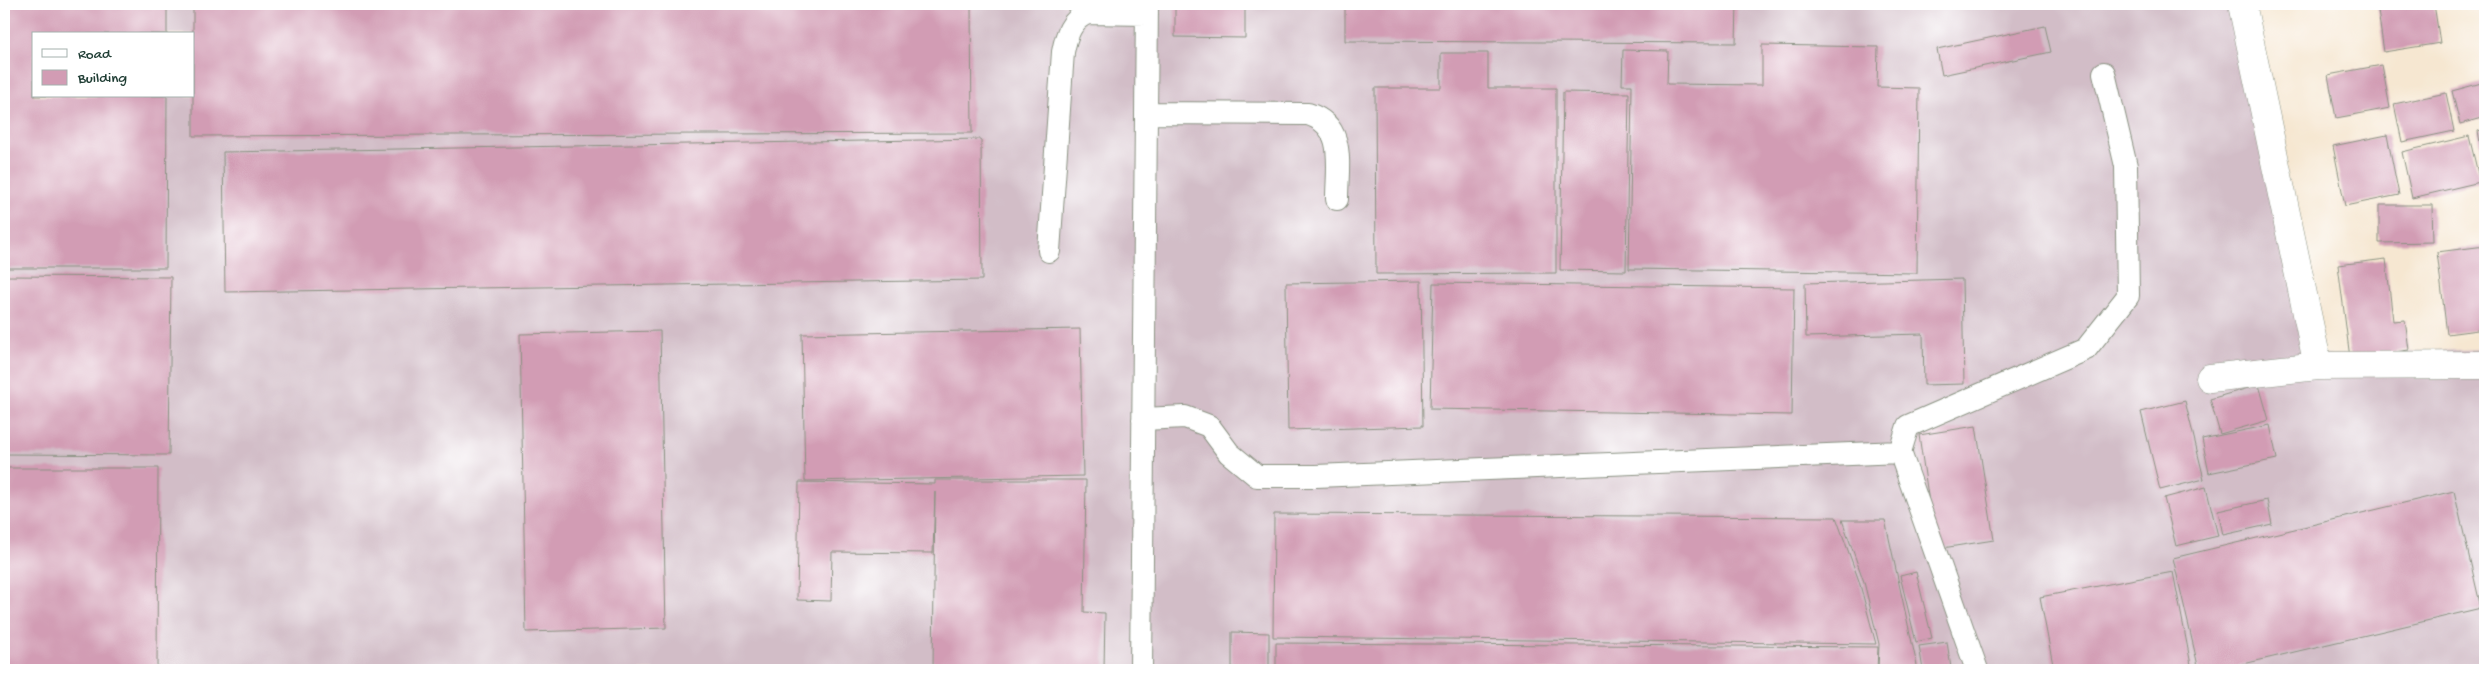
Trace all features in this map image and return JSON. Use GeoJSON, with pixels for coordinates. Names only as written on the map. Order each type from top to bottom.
{"type":"FeatureCollection","features":[{"type":"Feature","properties":{"kind":"street"},"geometry":{"type":"LineString","coordinates":[[2242,4],[2318,366]]}},
{"type":"Feature","properties":{"kind":"street"},"geometry":{"type":"LineString","coordinates":[[2210,378],[2318,366],[2485,366]]}},
{"type":"Feature","properties":{"kind":"lane"},"geometry":{"type":"LineString","coordinates":[[1049,251],[1063,52],[1069,30],[1080,16],[1088,13],[1147,9],[1141,670]]}},
{"type":"Feature","properties":{"kind":"lane"},"geometry":{"type":"LineString","coordinates":[[1977,670],[1900,452],[1908,426],[2086,349],[2128,296],[2126,166],[2104,73]]}},
{"type":"Feature","properties":{"kind":"lane"},"geometry":{"type":"LineString","coordinates":[[1146,113],[1308,114],[1316,117],[1330,127],[1337,141],[1336,199]]}},
{"type":"Feature","properties":{"kind":"lane"},"geometry":{"type":"LineString","coordinates":[[1143,419],[1184,418],[1209,426],[1229,453],[1257,476],[1336,475],[1900,452]]}},
{"type":"Feature","properties":{"kind":"shaded area"},"geometry":{"type":"Polygon","coordinates":[[[4,4],[2235,4],[2309,356],[2485,349],[2485,670],[4,670],[4,4]]]}},
{"type":"Feature","properties":{"kind":"building"},"geometry":{"type":"Polygon","coordinates":[[[4,4],[167,4],[167,32],[32,32],[32,98],[167,98],[166,268],[4,268],[4,4]]]}},
{"type":"Feature","properties":{"kind":"building"},"geometry":{"type":"Polygon","coordinates":[[[193,4],[971,4],[972,133],[193,136],[195,32],[193,32],[193,4]]]}},
{"type":"Feature","properties":{"kind":"building"},"geometry":{"type":"Polygon","coordinates":[[[1175,4],[1245,4],[1245,38],[1175,37],[1175,4]]]}},
{"type":"Feature","properties":{"kind":"building"},"geometry":{"type":"Polygon","coordinates":[[[1345,4],[1737,4],[1736,43],[1345,41],[1345,4]]]}},
{"type":"Feature","properties":{"kind":"building"},"geometry":{"type":"Polygon","coordinates":[[[2377,4],[2434,4],[2440,43],[2384,52],[2377,4]]]}},
{"type":"Feature","properties":{"kind":"building"},"geometry":{"type":"Polygon","coordinates":[[[2045,26],[2051,52],[1942,75],[1937,49],[2045,26]]]}},
{"type":"Feature","properties":{"kind":"building"},"geometry":{"type":"Polygon","coordinates":[[[1762,45],[1878,47],[1877,87],[1919,88],[1917,273],[1629,269],[1632,85],[1622,85],[1623,50],[1668,51],[1667,84],[1762,85],[1762,45]]]}},
{"type":"Feature","properties":{"kind":"building"},"geometry":{"type":"Polygon","coordinates":[[[1441,53],[1488,53],[1488,88],[1556,88],[1556,273],[1376,274],[1375,88],[1441,88],[1441,53]]]}},
{"type":"Feature","properties":{"kind":"building"},"geometry":{"type":"Polygon","coordinates":[[[2382,65],[2390,108],[2336,118],[2328,75],[2382,65]]]}},
{"type":"Feature","properties":{"kind":"building"},"geometry":{"type":"Polygon","coordinates":[[[2485,82],[2485,117],[2460,124],[2452,91],[2485,82]]]}},
{"type":"Feature","properties":{"kind":"building"},"geometry":{"type":"Polygon","coordinates":[[[1563,92],[1629,93],[1626,271],[1560,270],[1563,92]]]}},
{"type":"Feature","properties":{"kind":"building"},"geometry":{"type":"Polygon","coordinates":[[[2446,93],[2454,131],[2402,142],[2394,104],[2446,93]]]}},
{"type":"Feature","properties":{"kind":"building"},"geometry":{"type":"Polygon","coordinates":[[[2485,129],[2485,163],[2484,164],[2478,131],[2485,129]]]}},
{"type":"Feature","properties":{"kind":"building"},"geometry":{"type":"Polygon","coordinates":[[[2387,135],[2399,195],[2345,206],[2333,146],[2387,135]]]}},
{"type":"Feature","properties":{"kind":"building"},"geometry":{"type":"Polygon","coordinates":[[[2469,136],[2480,182],[2412,198],[2402,152],[2469,136]]]}},
{"type":"Feature","properties":{"kind":"building"},"geometry":{"type":"Polygon","coordinates":[[[981,139],[982,280],[225,292],[223,152],[981,139]]]}},
{"type":"Feature","properties":{"kind":"building"},"geometry":{"type":"Polygon","coordinates":[[[2379,205],[2432,205],[2433,242],[2379,243],[2379,205]]]}},
{"type":"Feature","properties":{"kind":"building"},"geometry":{"type":"Polygon","coordinates":[[[2485,246],[2485,329],[2447,334],[2437,252],[2485,246]]]}},
{"type":"Feature","properties":{"kind":"building"},"geometry":{"type":"Polygon","coordinates":[[[2386,259],[2393,321],[2405,320],[2409,350],[2350,358],[2338,265],[2386,259]]]}},
{"type":"Feature","properties":{"kind":"building"},"geometry":{"type":"Polygon","coordinates":[[[4,276],[171,277],[169,455],[4,454],[4,276]]]}},
{"type":"Feature","properties":{"kind":"building"},"geometry":{"type":"Polygon","coordinates":[[[1962,279],[1964,384],[1924,385],[1923,334],[1806,337],[1805,283],[1962,279]]]}},
{"type":"Feature","properties":{"kind":"building"},"geometry":{"type":"Polygon","coordinates":[[[1421,281],[1423,426],[1288,430],[1286,283],[1421,281]]]}},
{"type":"Feature","properties":{"kind":"building"},"geometry":{"type":"Polygon","coordinates":[[[1433,283],[1794,288],[1792,415],[1430,409],[1433,283]]]}},
{"type":"Feature","properties":{"kind":"building"},"geometry":{"type":"Polygon","coordinates":[[[1080,329],[1083,476],[805,481],[802,334],[1080,329]]]}},
{"type":"Feature","properties":{"kind":"building"},"geometry":{"type":"Polygon","coordinates":[[[660,331],[666,628],[526,632],[520,334],[660,331]]]}},
{"type":"Feature","properties":{"kind":"building"},"geometry":{"type":"Polygon","coordinates":[[[2259,385],[2269,420],[2220,434],[2210,399],[2259,385]]]}},
{"type":"Feature","properties":{"kind":"building"},"geometry":{"type":"Polygon","coordinates":[[[2185,401],[2204,479],[2160,490],[2141,412],[2185,401]]]}},
{"type":"Feature","properties":{"kind":"building"},"geometry":{"type":"Polygon","coordinates":[[[2270,425],[2277,459],[2209,473],[2202,439],[2270,425]]]}},
{"type":"Feature","properties":{"kind":"building"},"geometry":{"type":"Polygon","coordinates":[[[1976,426],[1994,540],[1936,549],[1919,435],[1976,426]]]}},
{"type":"Feature","properties":{"kind":"building"},"geometry":{"type":"Polygon","coordinates":[[[4,468],[158,468],[157,670],[4,670],[4,468]]]}},
{"type":"Feature","properties":{"kind":"building"},"geometry":{"type":"Polygon","coordinates":[[[935,480],[1086,480],[1084,612],[1105,613],[1104,670],[933,670],[935,492],[933,553],[832,552],[831,601],[797,600],[799,482],[935,484],[935,480]]]}},
{"type":"Feature","properties":{"kind":"building"},"geometry":{"type":"Polygon","coordinates":[[[2206,487],[2218,536],[2176,546],[2164,498],[2206,487]]]}},
{"type":"Feature","properties":{"kind":"building"},"geometry":{"type":"Polygon","coordinates":[[[2454,491],[2481,608],[2218,670],[2199,670],[2173,558],[2454,491]]]}},
{"type":"Feature","properties":{"kind":"building"},"geometry":{"type":"Polygon","coordinates":[[[2267,500],[2272,524],[2223,535],[2218,511],[2267,500]]]}},
{"type":"Feature","properties":{"kind":"building"},"geometry":{"type":"Polygon","coordinates":[[[1274,514],[1836,517],[1859,581],[1876,644],[1273,637],[1274,514]]]}},
{"type":"Feature","properties":{"kind":"building"},"geometry":{"type":"Polygon","coordinates":[[[1842,520],[1885,520],[1918,670],[1878,670],[1879,644],[1864,582],[1842,520]]]}},
{"type":"Feature","properties":{"kind":"building"},"geometry":{"type":"Polygon","coordinates":[[[1916,572],[1932,638],[1916,642],[1900,576],[1916,572]]]}},
{"type":"Feature","properties":{"kind":"building"},"geometry":{"type":"Polygon","coordinates":[[[2173,572],[2192,670],[2054,670],[2040,597],[2173,572]]]}},
{"type":"Feature","properties":{"kind":"building"},"geometry":{"type":"Polygon","coordinates":[[[1232,632],[1269,633],[1269,670],[1232,670],[1232,632]]]}},
{"type":"Feature","properties":{"kind":"building"},"geometry":{"type":"Polygon","coordinates":[[[1947,642],[1951,668],[1923,670],[1919,646],[1947,642]]]}},
{"type":"Feature","properties":{"kind":"building"},"geometry":{"type":"Polygon","coordinates":[[[1276,643],[1878,647],[1877,670],[1276,670],[1276,643]]]}}]}
